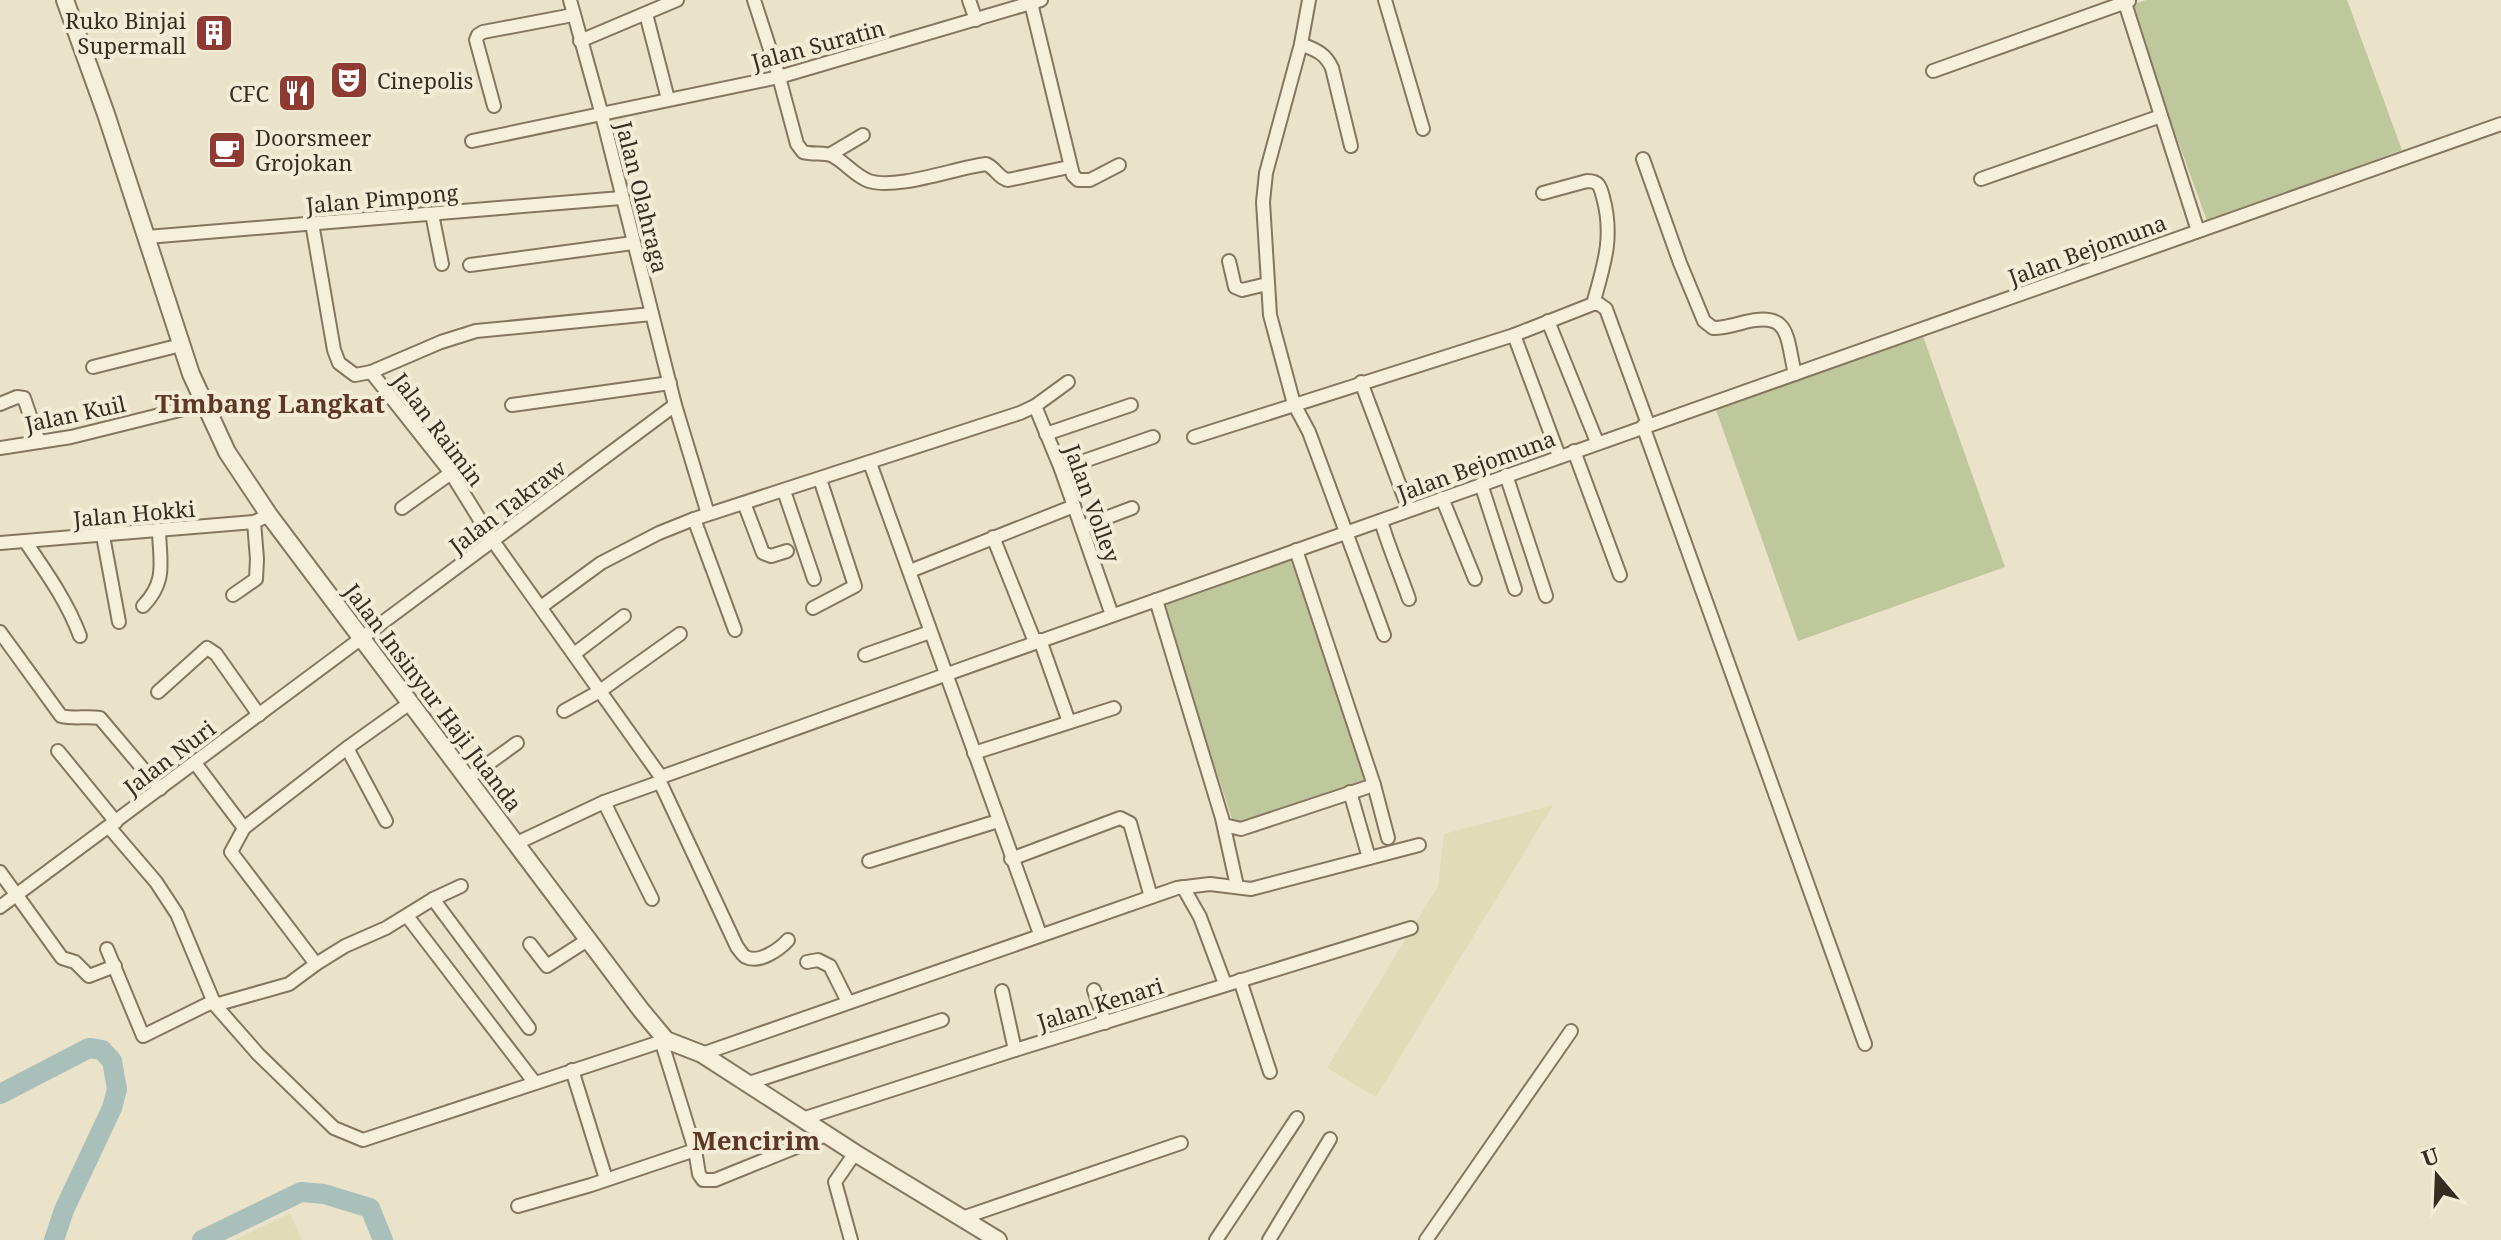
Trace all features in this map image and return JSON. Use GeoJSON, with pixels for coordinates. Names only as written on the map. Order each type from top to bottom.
{"type":"FeatureCollection","features":[{"type":"Feature","properties":{"kind":"street","name":"Jalan Insinyur Haji Juanda"},"geometry":{"type":"LineString","coordinates":[[65,0],[106,114],[181,345],[204,404],[261,518],[363,639],[664,1040],[702,1054],[826,1135],[998,1240]]}},
{"type":"Feature","properties":{"kind":"street","name":"Jalan Olahraga"},"geometry":{"type":"LineString","coordinates":[[570,0],[675,405]]}},
{"type":"Feature","properties":{"kind":"street"},"geometry":{"type":"LineString","coordinates":[[580,41],[677,0]]}},
{"type":"Feature","properties":{"kind":"street"},"geometry":{"type":"LineString","coordinates":[[754,0],[800,149],[810,154],[831,154],[863,135]]}},
{"type":"Feature","properties":{"kind":"street"},"geometry":{"type":"LineString","coordinates":[[969,0],[976,20]]}},
{"type":"Feature","properties":{"kind":"street"},"geometry":{"type":"LineString","coordinates":[[1309,0],[1301,44],[1266,173],[1263,202],[1270,315],[1294,404],[1309,432],[1384,635]]}},
{"type":"Feature","properties":{"kind":"street"},"geometry":{"type":"LineString","coordinates":[[1385,0],[1423,129]]}},
{"type":"Feature","properties":{"kind":"street"},"geometry":{"type":"LineString","coordinates":[[1933,71],[2126,1],[2198,231]]}},
{"type":"Feature","properties":{"kind":"street"},"geometry":{"type":"LineString","coordinates":[[1036,2],[1069,167],[1083,182],[1119,165]]}},
{"type":"Feature","properties":{"kind":"street","name":"Jalan Suratin"},"geometry":{"type":"LineString","coordinates":[[602,115],[779,77],[1036,2]]}},
{"type":"Feature","properties":{"kind":"street"},"geometry":{"type":"LineString","coordinates":[[646,14],[668,99]]}},
{"type":"Feature","properties":{"kind":"street"},"geometry":{"type":"LineString","coordinates":[[494,106],[476,40],[478,35],[573,15]]}},
{"type":"Feature","properties":{"kind":"street"},"geometry":{"type":"LineString","coordinates":[[1301,44],[1323,53],[1332,68],[1351,146]]}},
{"type":"Feature","properties":{"kind":"street"},"geometry":{"type":"LineString","coordinates":[[472,141],[602,115]]}},
{"type":"Feature","properties":{"kind":"street"},"geometry":{"type":"LineString","coordinates":[[1981,179],[2161,116]]}},
{"type":"Feature","properties":{"kind":"street","name":"Jalan Bejomuna"},"geometry":{"type":"LineString","coordinates":[[517,843],[604,802],[1037,641],[2501,124]]}},
{"type":"Feature","properties":{"kind":"street"},"geometry":{"type":"LineString","coordinates":[[831,154],[859,176],[882,183],[913,180],[981,165],[990,166],[1008,180],[1069,167]]}},
{"type":"Feature","properties":{"kind":"street"},"geometry":{"type":"LineString","coordinates":[[1643,159],[1704,321],[1713,328],[1773,318],[1784,332],[1795,374]]}},
{"type":"Feature","properties":{"kind":"street"},"geometry":{"type":"LineString","coordinates":[[1543,193],[1587,181],[1600,185],[1608,215],[1609,234],[1593,304]]}},
{"type":"Feature","properties":{"kind":"street","name":"Jalan Pimpong"},"geometry":{"type":"LineString","coordinates":[[147,237],[621,198]]}},
{"type":"Feature","properties":{"kind":"street"},"geometry":{"type":"LineString","coordinates":[[432,214],[442,264]]}},
{"type":"Feature","properties":{"kind":"street","name":"Jalan Raimin"},"geometry":{"type":"LineString","coordinates":[[312,223],[334,350],[339,363],[355,375],[371,372],[451,473],[493,541],[661,780],[737,947],[744,956],[758,958],[781,947],[788,940]]}},
{"type":"Feature","properties":{"kind":"street"},"geometry":{"type":"LineString","coordinates":[[470,265],[633,243]]}},
{"type":"Feature","properties":{"kind":"street"},"geometry":{"type":"LineString","coordinates":[[1229,261],[1235,287],[1242,290],[1267,284]]}},
{"type":"Feature","properties":{"kind":"street"},"geometry":{"type":"LineString","coordinates":[[1194,437],[1514,335],[1593,304],[1606,309],[1865,1044]]}},
{"type":"Feature","properties":{"kind":"street"},"geometry":{"type":"LineString","coordinates":[[371,372],[441,342],[476,331],[652,314]]}},
{"type":"Feature","properties":{"kind":"street"},"geometry":{"type":"LineString","coordinates":[[1548,321],[1597,442]]}},
{"type":"Feature","properties":{"kind":"street"},"geometry":{"type":"LineString","coordinates":[[1514,335],[1559,456]]}},
{"type":"Feature","properties":{"kind":"street"},"geometry":{"type":"LineString","coordinates":[[93,367],[181,345]]}},
{"type":"Feature","properties":{"kind":"street"},"geometry":{"type":"LineString","coordinates":[[541,607],[601,563],[659,533],[1035,406],[1068,382]]}},
{"type":"Feature","properties":{"kind":"street"},"geometry":{"type":"LineString","coordinates":[[1361,382],[1409,510]]}},
{"type":"Feature","properties":{"kind":"street"},"geometry":{"type":"LineString","coordinates":[[512,405],[670,383]]}},
{"type":"Feature","properties":{"kind":"street"},"geometry":{"type":"LineString","coordinates":[[0,404],[17,397],[24,398],[39,442]]}},
{"type":"Feature","properties":{"kind":"street","name":"Jalan Kuil"},"geometry":{"type":"LineString","coordinates":[[0,448],[204,404]]}},
{"type":"Feature","properties":{"kind":"street"},"geometry":{"type":"LineString","coordinates":[[675,405],[708,514]]}},
{"type":"Feature","properties":{"kind":"street","name":"Jalan Takraw"},"geometry":{"type":"LineString","coordinates":[[363,639],[675,405]]}},
{"type":"Feature","properties":{"kind":"street"},"geometry":{"type":"LineString","coordinates":[[1046,434],[1131,405]]}},
{"type":"Feature","properties":{"kind":"street","name":"Jalan Volley"},"geometry":{"type":"LineString","coordinates":[[1035,406],[1061,469],[1112,615]]}},
{"type":"Feature","properties":{"kind":"street"},"geometry":{"type":"LineString","coordinates":[[1061,469],[1153,437]]}},
{"type":"Feature","properties":{"kind":"street"},"geometry":{"type":"LineString","coordinates":[[1574,451],[1620,575]]}},
{"type":"Feature","properties":{"kind":"street"},"geometry":{"type":"LineString","coordinates":[[870,463],[1040,934]]}},
{"type":"Feature","properties":{"kind":"street"},"geometry":{"type":"LineString","coordinates":[[402,508],[451,473]]}},
{"type":"Feature","properties":{"kind":"street"},"geometry":{"type":"LineString","coordinates":[[1506,475],[1546,596]]}},
{"type":"Feature","properties":{"kind":"street"},"geometry":{"type":"LineString","coordinates":[[813,608],[855,586],[820,479]]}},
{"type":"Feature","properties":{"kind":"street"},"geometry":{"type":"LineString","coordinates":[[1481,484],[1515,589]]}},
{"type":"Feature","properties":{"kind":"street"},"geometry":{"type":"LineString","coordinates":[[784,491],[814,579]]}},
{"type":"Feature","properties":{"kind":"street"},"geometry":{"type":"LineString","coordinates":[[1442,498],[1475,579]]}},
{"type":"Feature","properties":{"kind":"street"},"geometry":{"type":"LineString","coordinates":[[744,503],[763,553],[771,556],[787,551]]}},
{"type":"Feature","properties":{"kind":"street"},"geometry":{"type":"LineString","coordinates":[[910,571],[1074,506]]}},
{"type":"Feature","properties":{"kind":"street"},"geometry":{"type":"LineString","coordinates":[[1082,527],[1132,508]]}},
{"type":"Feature","properties":{"kind":"street"},"geometry":{"type":"LineString","coordinates":[[233,595],[256,579],[261,518]]}},
{"type":"Feature","properties":{"kind":"street","name":"Jalan Hokki"},"geometry":{"type":"LineString","coordinates":[[0,543],[159,531],[261,518]]}},
{"type":"Feature","properties":{"kind":"street"},"geometry":{"type":"LineString","coordinates":[[694,519],[735,630]]}},
{"type":"Feature","properties":{"kind":"street"},"geometry":{"type":"LineString","coordinates":[[1381,521],[1409,599]]}},
{"type":"Feature","properties":{"kind":"street"},"geometry":{"type":"LineString","coordinates":[[143,606],[157,589],[160,579],[159,531]]}},
{"type":"Feature","properties":{"kind":"street"},"geometry":{"type":"LineString","coordinates":[[103,536],[119,622]]}},
{"type":"Feature","properties":{"kind":"street"},"geometry":{"type":"LineString","coordinates":[[993,537],[1069,722]]}},
{"type":"Feature","properties":{"kind":"street"},"geometry":{"type":"LineString","coordinates":[[25,541],[59,590],[80,636]]}},
{"type":"Feature","properties":{"kind":"street"},"geometry":{"type":"LineString","coordinates":[[1296,550],[1374,785],[1388,838]]}},
{"type":"Feature","properties":{"kind":"street"},"geometry":{"type":"LineString","coordinates":[[1156,600],[1224,825],[1237,886]]}},
{"type":"Feature","properties":{"kind":"street"},"geometry":{"type":"LineString","coordinates":[[574,654],[624,616]]}},
{"type":"Feature","properties":{"kind":"street"},"geometry":{"type":"LineString","coordinates":[[0,632],[61,716],[100,718],[160,789]]}},
{"type":"Feature","properties":{"kind":"street"},"geometry":{"type":"LineString","coordinates":[[865,655],[930,632]]}},
{"type":"Feature","properties":{"kind":"street"},"geometry":{"type":"LineString","coordinates":[[564,711],[600,691],[680,634]]}},
{"type":"Feature","properties":{"kind":"street","name":"Jalan Nuri"},"geometry":{"type":"LineString","coordinates":[[0,907],[92,834],[113,824],[363,639]]}},
{"type":"Feature","properties":{"kind":"street"},"geometry":{"type":"LineString","coordinates":[[158,692],[207,648],[216,654],[259,715]]}},
{"type":"Feature","properties":{"kind":"street"},"geometry":{"type":"LineString","coordinates":[[316,964],[231,852],[244,828],[410,703]]}},
{"type":"Feature","properties":{"kind":"street"},"geometry":{"type":"LineString","coordinates":[[974,753],[1114,708]]}},
{"type":"Feature","properties":{"kind":"street"},"geometry":{"type":"LineString","coordinates":[[467,779],[517,743]]}},
{"type":"Feature","properties":{"kind":"street"},"geometry":{"type":"LineString","coordinates":[[347,748],[386,821]]}},
{"type":"Feature","properties":{"kind":"street"},"geometry":{"type":"LineString","coordinates":[[58,751],[177,914],[215,1003],[258,1054],[334,1128],[363,1140],[664,1040],[703,1180],[708,1181],[826,1135]]}},
{"type":"Feature","properties":{"kind":"street"},"geometry":{"type":"LineString","coordinates":[[195,763],[244,828]]}},
{"type":"Feature","properties":{"kind":"street"},"geometry":{"type":"LineString","coordinates":[[1224,825],[1241,829],[1374,785]]}},
{"type":"Feature","properties":{"kind":"street"},"geometry":{"type":"LineString","coordinates":[[1350,792],[1369,858]]}},
{"type":"Feature","properties":{"kind":"street"},"geometry":{"type":"LineString","coordinates":[[604,802],[652,899]]}},
{"type":"Feature","properties":{"kind":"street"},"geometry":{"type":"LineString","coordinates":[[1011,859],[1120,818],[1126,819],[1130,823],[1151,897]]}},
{"type":"Feature","properties":{"kind":"street"},"geometry":{"type":"LineString","coordinates":[[869,861],[998,821]]}},
{"type":"Feature","properties":{"kind":"street"},"geometry":{"type":"LineString","coordinates":[[702,1054],[1040,934],[1183,887],[1210,884],[1251,889],[1419,845]]}},
{"type":"Feature","properties":{"kind":"street"},"geometry":{"type":"LineString","coordinates":[[0,872],[62,958],[75,962],[89,976],[115,966]]}},
{"type":"Feature","properties":{"kind":"street"},"geometry":{"type":"LineString","coordinates":[[107,949],[143,1036],[215,1003],[289,984],[345,946],[461,886]]}},
{"type":"Feature","properties":{"kind":"street"},"geometry":{"type":"LineString","coordinates":[[1183,887],[1200,917],[1225,984]]}},
{"type":"Feature","properties":{"kind":"street"},"geometry":{"type":"LineString","coordinates":[[433,899],[529,1028]]}},
{"type":"Feature","properties":{"kind":"street"},"geometry":{"type":"LineString","coordinates":[[407,916],[535,1083]]}},
{"type":"Feature","properties":{"kind":"street","name":"Jalan Kenari"},"geometry":{"type":"LineString","coordinates":[[802,1119],[1411,928]]}},
{"type":"Feature","properties":{"kind":"street"},"geometry":{"type":"LineString","coordinates":[[530,944],[547,966],[589,939]]}},
{"type":"Feature","properties":{"kind":"street"},"geometry":{"type":"LineString","coordinates":[[807,962],[818,960],[830,966],[848,1002]]}},
{"type":"Feature","properties":{"kind":"street"},"geometry":{"type":"LineString","coordinates":[[1240,980],[1270,1072]]}},
{"type":"Feature","properties":{"kind":"street"},"geometry":{"type":"LineString","coordinates":[[1094,990],[1105,1023]]}},
{"type":"Feature","properties":{"kind":"street"},"geometry":{"type":"LineString","coordinates":[[1002,991],[1015,1050]]}},
{"type":"Feature","properties":{"kind":"street"},"geometry":{"type":"LineString","coordinates":[[749,1083],[942,1020]]}},
{"type":"Feature","properties":{"kind":"street"},"geometry":{"type":"LineString","coordinates":[[1426,1240],[1571,1031]]}},
{"type":"Feature","properties":{"kind":"street"},"geometry":{"type":"LineString","coordinates":[[572,1070],[606,1179]]}},
{"type":"Feature","properties":{"kind":"street"},"geometry":{"type":"LineString","coordinates":[[1216,1240],[1297,1118]]}},
{"type":"Feature","properties":{"kind":"street"},"geometry":{"type":"LineString","coordinates":[[1269,1240],[1330,1139]]}},
{"type":"Feature","properties":{"kind":"street"},"geometry":{"type":"LineString","coordinates":[[962,1218],[1181,1143]]}},
{"type":"Feature","properties":{"kind":"street"},"geometry":{"type":"LineString","coordinates":[[518,1206],[695,1150]]}},
{"type":"Feature","properties":{"kind":"street"},"geometry":{"type":"LineString","coordinates":[[851,1240],[835,1182],[855,1153]]}},
{"type":"Feature","properties":{"kind":"shaded area"},"geometry":{"type":"Polygon","coordinates":[[[1553,805],[1376,1097],[1327,1068],[1438,886],[1444,834],[1553,805]]]}},
{"type":"Feature","properties":{"kind":"shaded area"},"geometry":{"type":"Polygon","coordinates":[[[290,1213],[302,1240],[234,1240],[290,1213]]]}},
{"type":"Feature","properties":{"kind":"green space"},"geometry":{"type":"Polygon","coordinates":[[[2146,0],[2347,0],[2402,150],[2207,221],[2129,6],[2146,0]]]}},
{"type":"Feature","properties":{"kind":"green space"},"geometry":{"type":"Polygon","coordinates":[[[1923,336],[2005,567],[1798,641],[1716,410],[1923,336]]]}},
{"type":"Feature","properties":{"kind":"green space"},"geometry":{"type":"Polygon","coordinates":[[[1294,560],[1366,781],[1234,825],[1161,603],[1294,560]]]}},
{"type":"Feature","properties":{"kind":"waterway"},"geometry":{"type":"LineString","coordinates":[[0,1094],[89,1048],[102,1050],[112,1061],[117,1089],[112,1108],[64,1210],[54,1240]]}},
{"type":"Feature","properties":{"kind":"waterway"},"geometry":{"type":"LineString","coordinates":[[202,1240],[301,1192],[324,1194],[370,1208],[383,1240]]}},
{"type":"Feature","properties":{"kind":"place","name":"Ruko Binjai Supermall"},"geometry":{"type":"Point","coordinates":[214,33]}},
{"type":"Feature","properties":{"kind":"place","name":"Cinepolis"},"geometry":{"type":"Point","coordinates":[349,80]}},
{"type":"Feature","properties":{"kind":"place","name":"CFC"},"geometry":{"type":"Point","coordinates":[297,93]}},
{"type":"Feature","properties":{"kind":"place","name":"Doorsmeer Grojokan"},"geometry":{"type":"Point","coordinates":[227,150]}},
{"type":"Feature","properties":{"kind":"district","name":"Timbang Langkat"},"geometry":{"type":"Point","coordinates":[270,403]}},
{"type":"Feature","properties":{"kind":"district","name":"Mencirim"},"geometry":{"type":"Point","coordinates":[756,1140]}}]}
